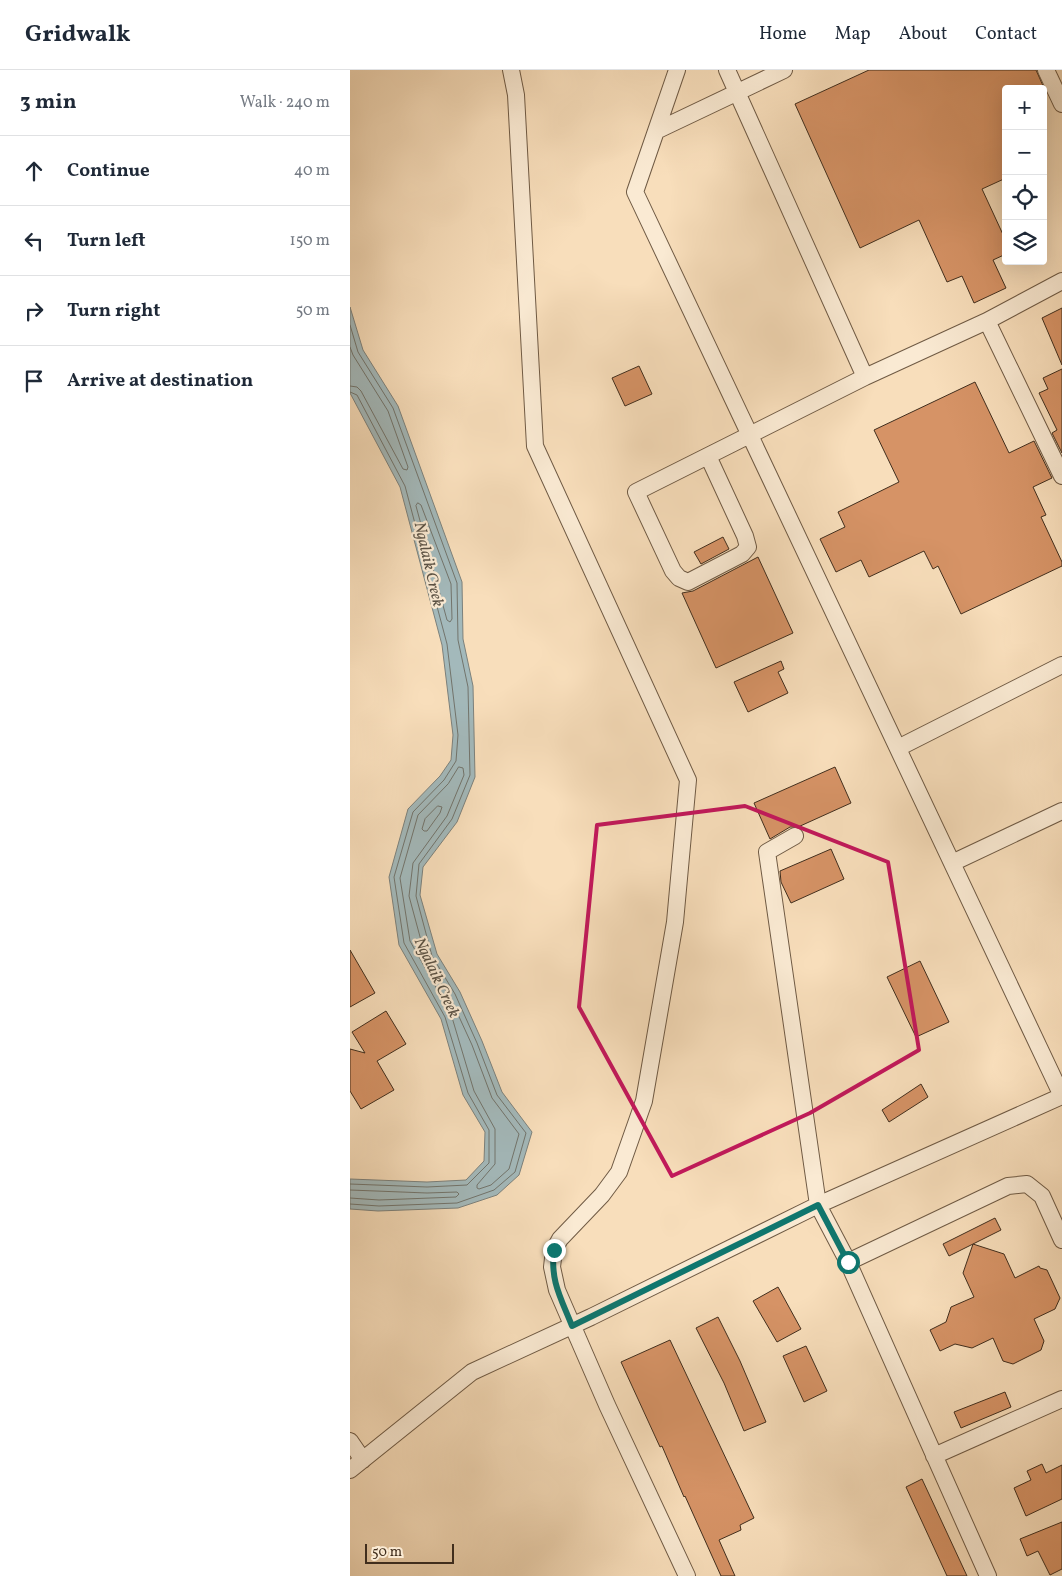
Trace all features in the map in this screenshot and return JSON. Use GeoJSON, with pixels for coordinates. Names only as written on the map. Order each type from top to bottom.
{"type":"FeatureCollection","features":[{"type":"Feature","properties":{"kind":"street"},"geometry":{"type":"LineString","coordinates":[[511,70],[516,96],[535,446],[688,780],[675,922],[644,1101],[619,1172],[602,1195],[560,1240],[554,1250],[552,1267],[557,1290],[572,1326],[687,1576]]}},
{"type":"Feature","properties":{"kind":"street"},"geometry":{"type":"LineString","coordinates":[[350,1470],[472,1372],[572,1326],[818,1205],[1062,1096],[635,192],[677,70]]}},
{"type":"Feature","properties":{"kind":"street"},"geometry":{"type":"LineString","coordinates":[[727,70],[865,377]]}},
{"type":"Feature","properties":{"kind":"street"},"geometry":{"type":"LineString","coordinates":[[656,131],[784,70]]}},
{"type":"Feature","properties":{"kind":"street"},"geometry":{"type":"LineString","coordinates":[[1046,70],[1062,104]]}},
{"type":"Feature","properties":{"kind":"street"},"geometry":{"type":"LineString","coordinates":[[708,456],[745,536],[748,548],[742,554],[688,582],[679,578],[673,571],[636,492],[865,377],[987,320],[1062,281]]}},
{"type":"Feature","properties":{"kind":"street"},"geometry":{"type":"LineString","coordinates":[[987,320],[1062,476]]}},
{"type":"Feature","properties":{"kind":"street"},"geometry":{"type":"LineString","coordinates":[[898,748],[1062,665]]}},
{"type":"Feature","properties":{"kind":"street"},"geometry":{"type":"LineString","coordinates":[[952,863],[1062,811]]}},
{"type":"Feature","properties":{"kind":"street"},"geometry":{"type":"LineString","coordinates":[[795,836],[767,852],[818,1205],[848,1262],[988,1576]]}},
{"type":"Feature","properties":{"kind":"street"},"geometry":{"type":"LineString","coordinates":[[848,1262],[1008,1186],[1027,1184],[1042,1196],[1062,1240]]}},
{"type":"Feature","properties":{"kind":"street"},"geometry":{"type":"LineString","coordinates":[[934,1456],[1062,1399]]}},
{"type":"Feature","properties":{"kind":"street"},"geometry":{"type":"LineString","coordinates":[[350,1441],[363,1460]]}},
{"type":"Feature","properties":{"kind":"highlighted area"},"geometry":{"type":"Polygon","coordinates":[[[745,806],[888,862],[919,1050],[810,1113],[672,1176],[579,1007],[597,825],[745,806]]]}},
{"type":"Feature","properties":{"kind":"water","name":"Ngalaik Creek"},"geometry":{"type":"Polygon","coordinates":[[[350,307],[363,350],[398,406],[462,582],[463,639],[473,686],[475,777],[457,822],[423,867],[420,895],[437,954],[460,992],[502,1092],[532,1132],[519,1175],[497,1195],[458,1208],[378,1211],[350,1209],[350,1179],[427,1182],[466,1180],[484,1161],[485,1132],[463,1095],[441,1019],[399,945],[389,877],[408,809],[440,776],[451,760],[453,735],[442,645],[400,487],[350,393],[350,307]]]}},
{"type":"Feature","properties":{"kind":"building"},"geometry":{"type":"Polygon","coordinates":[[[869,70],[1036,70],[1043,85],[1002,85],[1002,180],[982,189],[1002,232],[1002,256],[993,260],[1006,288],[974,303],[962,276],[947,282],[919,220],[860,248],[795,104],[869,70]]]}},
{"type":"Feature","properties":{"kind":"building"},"geometry":{"type":"Polygon","coordinates":[[[1062,308],[1062,365],[1042,318],[1062,308]]]}},
{"type":"Feature","properties":{"kind":"building"},"geometry":{"type":"Polygon","coordinates":[[[639,366],[652,394],[625,406],[612,378],[639,366]]]}},
{"type":"Feature","properties":{"kind":"building"},"geometry":{"type":"Polygon","coordinates":[[[1062,369],[1062,453],[1052,433],[1057,430],[1039,393],[1048,389],[1043,378],[1062,369]]]}},
{"type":"Feature","properties":{"kind":"building"},"geometry":{"type":"Polygon","coordinates":[[[975,382],[1009,453],[1034,441],[1052,478],[1033,487],[1046,515],[1041,517],[1062,562],[1062,566],[961,614],[938,566],[933,569],[924,551],[869,577],[861,560],[836,572],[820,539],[845,527],[838,512],[899,482],[874,430],[975,382]]]}},
{"type":"Feature","properties":{"kind":"building"},"geometry":{"type":"Polygon","coordinates":[[[723,537],[729,549],[701,564],[694,552],[723,537]]]}},
{"type":"Feature","properties":{"kind":"building"},"geometry":{"type":"Polygon","coordinates":[[[758,557],[793,633],[716,668],[682,593],[693,591],[758,557]]]}},
{"type":"Feature","properties":{"kind":"building"},"geometry":{"type":"Polygon","coordinates":[[[781,661],[784,669],[778,672],[788,693],[748,712],[734,682],[781,661]]]}},
{"type":"Feature","properties":{"kind":"building"},"geometry":{"type":"Polygon","coordinates":[[[835,767],[851,803],[798,827],[790,827],[770,839],[754,803],[835,767]]]}},
{"type":"Feature","properties":{"kind":"building"},"geometry":{"type":"Polygon","coordinates":[[[831,849],[844,879],[791,903],[781,882],[780,871],[831,849]]]}},
{"type":"Feature","properties":{"kind":"building"},"geometry":{"type":"Polygon","coordinates":[[[350,950],[375,993],[350,1007],[350,950]]]}},
{"type":"Feature","properties":{"kind":"building"},"geometry":{"type":"Polygon","coordinates":[[[920,961],[949,1022],[916,1037],[887,977],[920,961]]]}},
{"type":"Feature","properties":{"kind":"building"},"geometry":{"type":"Polygon","coordinates":[[[386,1011],[406,1044],[377,1061],[394,1090],[361,1109],[350,1091],[350,1049],[365,1053],[352,1032],[386,1011]]]}},
{"type":"Feature","properties":{"kind":"building"},"geometry":{"type":"Polygon","coordinates":[[[921,1084],[928,1097],[889,1122],[882,1110],[921,1084]]]}},
{"type":"Feature","properties":{"kind":"building"},"geometry":{"type":"Polygon","coordinates":[[[995,1218],[1001,1230],[949,1256],[943,1244],[995,1218]]]}},
{"type":"Feature","properties":{"kind":"building"},"geometry":{"type":"Polygon","coordinates":[[[973,1244],[1004,1254],[1015,1278],[1039,1266],[1047,1270],[1060,1298],[1055,1309],[1034,1319],[1044,1341],[1041,1350],[1013,1364],[1003,1361],[993,1338],[972,1348],[955,1344],[940,1351],[930,1330],[946,1322],[951,1307],[974,1297],[963,1273],[973,1244]]]}},
{"type":"Feature","properties":{"kind":"building"},"geometry":{"type":"Polygon","coordinates":[[[778,1287],[801,1329],[777,1342],[753,1301],[778,1287]]]}},
{"type":"Feature","properties":{"kind":"building"},"geometry":{"type":"Polygon","coordinates":[[[718,1317],[740,1361],[766,1422],[744,1431],[724,1383],[696,1328],[718,1317]]]}},
{"type":"Feature","properties":{"kind":"building"},"geometry":{"type":"Polygon","coordinates":[[[670,1340],[754,1518],[740,1525],[741,1530],[719,1540],[735,1576],[721,1576],[662,1446],[660,1447],[621,1362],[670,1340]]]}},
{"type":"Feature","properties":{"kind":"building"},"geometry":{"type":"Polygon","coordinates":[[[806,1346],[827,1391],[804,1402],[783,1356],[806,1346]]]}},
{"type":"Feature","properties":{"kind":"building"},"geometry":{"type":"Polygon","coordinates":[[[1005,1392],[1011,1407],[961,1428],[954,1412],[1005,1392]]]}},
{"type":"Feature","properties":{"kind":"building"},"geometry":{"type":"Polygon","coordinates":[[[1042,1464],[1046,1473],[1062,1465],[1062,1499],[1026,1516],[1014,1488],[1031,1480],[1027,1471],[1042,1464]]]}},
{"type":"Feature","properties":{"kind":"building"},"geometry":{"type":"Polygon","coordinates":[[[922,1479],[967,1576],[947,1576],[906,1487],[922,1479]]]}},
{"type":"Feature","properties":{"kind":"building"},"geometry":{"type":"Polygon","coordinates":[[[1062,1522],[1062,1569],[1050,1575],[1038,1551],[1027,1556],[1020,1539],[1062,1522]]]}},
{"type":"Feature","properties":{"kind":"route"},"geometry":{"type":"LineString","coordinates":[[554,1250],[552,1267],[557,1290],[572,1326],[818,1205],[848,1262]]}}]}
